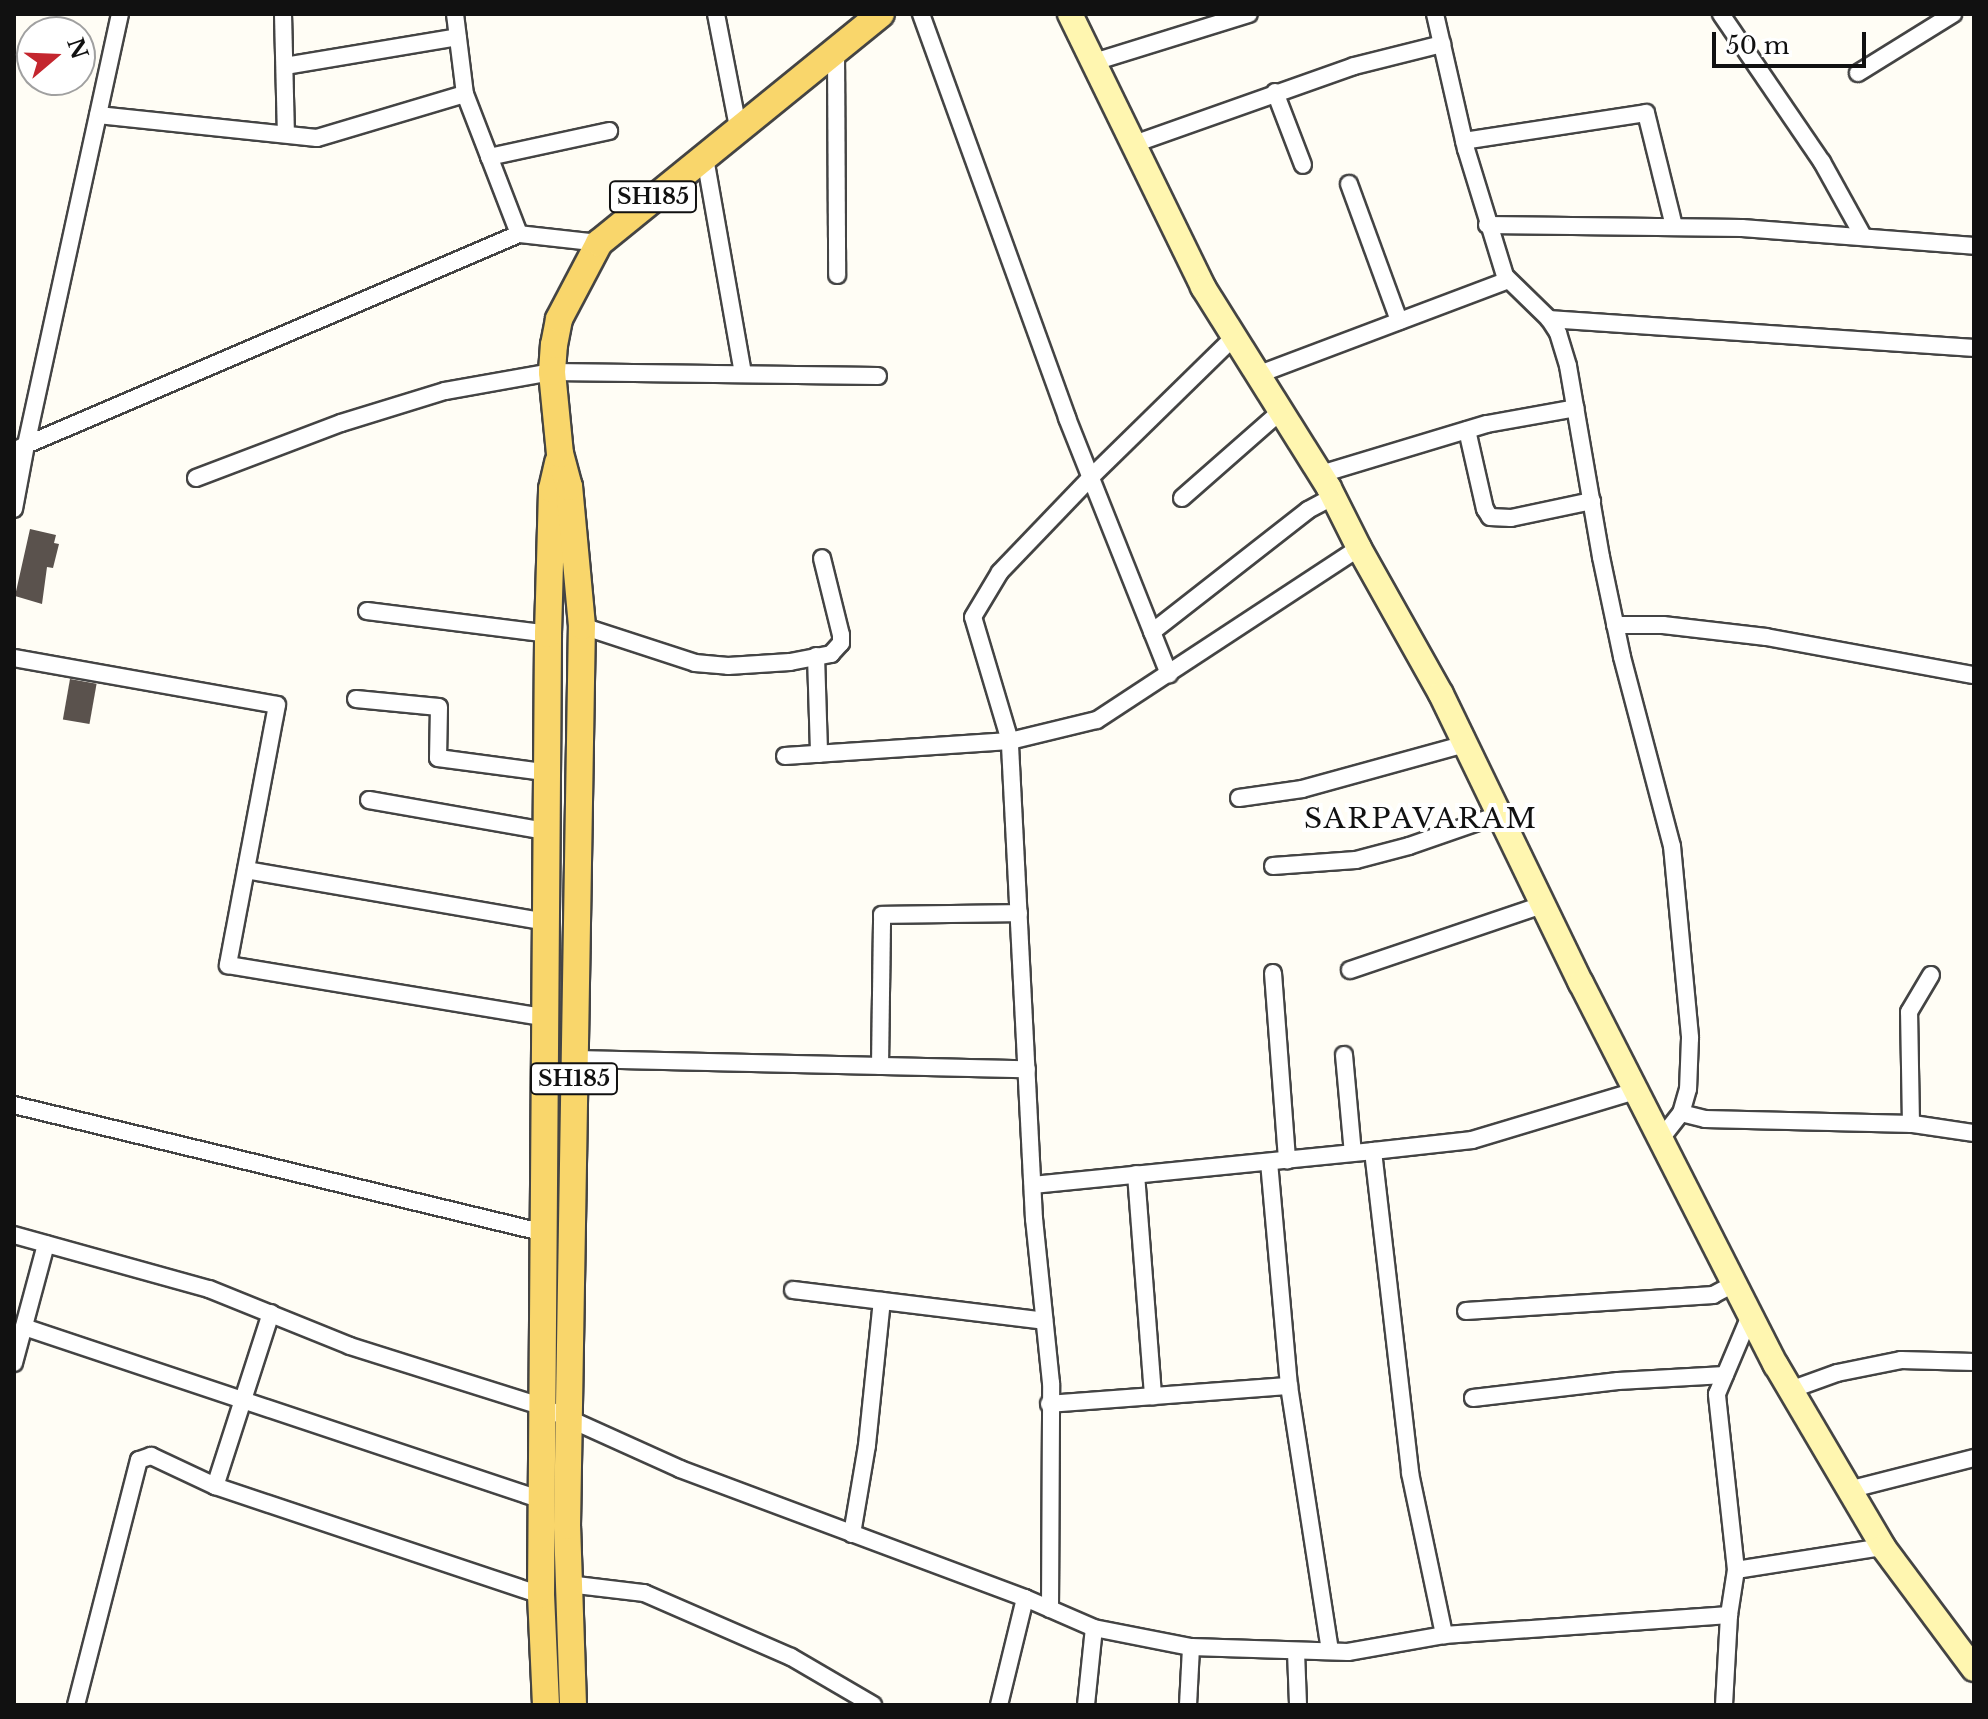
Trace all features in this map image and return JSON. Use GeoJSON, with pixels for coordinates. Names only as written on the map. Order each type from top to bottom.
{"type":"FeatureCollection","features":[{"type":"Feature","properties":{"kind":"main road","name":"SH185"},"geometry":{"type":"LineString","coordinates":[[573,1705],[568,1584],[582,626],[569,487],[560,454],[552,372],[559,319],[599,243],[881,14]]}},
{"type":"Feature","properties":{"kind":"main road"},"geometry":{"type":"LineString","coordinates":[[1070,14],[1181,246],[1233,338],[1282,410],[1334,496],[1359,548],[1441,694],[1635,1091],[1790,1390],[1883,1547],[1974,1669]]}},
{"type":"Feature","properties":{"kind":"main road","name":"SH185"},"geometry":{"type":"LineString","coordinates":[[546,1705],[541,1595],[550,832],[548,634],[552,489],[560,454]]}},
{"type":"Feature","properties":{"kind":"street"},"geometry":{"type":"LineString","coordinates":[[14,509],[20,448],[120,14]]}},
{"type":"Feature","properties":{"kind":"street"},"geometry":{"type":"LineString","coordinates":[[283,14],[286,134]]}},
{"type":"Feature","properties":{"kind":"street"},"geometry":{"type":"LineString","coordinates":[[455,14],[465,94],[519,234]]}},
{"type":"Feature","properties":{"kind":"street"},"geometry":{"type":"LineString","coordinates":[[716,14],[739,132]]}},
{"type":"Feature","properties":{"kind":"street"},"geometry":{"type":"LineString","coordinates":[[921,14],[1091,477],[1169,674]]}},
{"type":"Feature","properties":{"kind":"street"},"geometry":{"type":"LineString","coordinates":[[1094,62],[1249,14]]}},
{"type":"Feature","properties":{"kind":"street"},"geometry":{"type":"LineString","coordinates":[[1435,14],[1487,225],[1508,280],[1549,319],[1558,333],[1576,408],[1615,625],[1672,846],[1680,902],[1690,1038],[1688,1089],[1681,1113],[1660,1140]]}},
{"type":"Feature","properties":{"kind":"street"},"geometry":{"type":"LineString","coordinates":[[1721,14],[1822,162],[1863,236]]}},
{"type":"Feature","properties":{"kind":"street"},"geometry":{"type":"LineString","coordinates":[[1858,73],[1953,14]]}},
{"type":"Feature","properties":{"kind":"street"},"geometry":{"type":"LineString","coordinates":[[285,66],[458,37]]}},
{"type":"Feature","properties":{"kind":"street"},"geometry":{"type":"LineString","coordinates":[[1134,144],[1354,66],[1442,44]]}},
{"type":"Feature","properties":{"kind":"street"},"geometry":{"type":"LineString","coordinates":[[836,51],[837,275]]}},
{"type":"Feature","properties":{"kind":"street"},"geometry":{"type":"LineString","coordinates":[[1275,92],[1303,165]]}},
{"type":"Feature","properties":{"kind":"street"},"geometry":{"type":"LineString","coordinates":[[98,115],[317,138],[465,94]]}},
{"type":"Feature","properties":{"kind":"street"},"geometry":{"type":"LineString","coordinates":[[1464,141],[1646,113],[1674,226]]}},
{"type":"Feature","properties":{"kind":"street"},"geometry":{"type":"LineString","coordinates":[[489,157],[609,131]]}},
{"type":"Feature","properties":{"kind":"street"},"geometry":{"type":"LineString","coordinates":[[705,158],[743,373]]}},
{"type":"Feature","properties":{"kind":"street"},"geometry":{"type":"LineString","coordinates":[[1349,184],[1399,321]]}},
{"type":"Feature","properties":{"kind":"street"},"geometry":{"type":"LineString","coordinates":[[1487,225],[1674,226],[1863,236],[1974,246]]}},
{"type":"Feature","properties":{"kind":"street"},"geometry":{"type":"LineString","coordinates":[[20,448],[519,234],[599,243]]}},
{"type":"Feature","properties":{"kind":"street"},"geometry":{"type":"LineString","coordinates":[[1257,375],[1508,280]]}},
{"type":"Feature","properties":{"kind":"street"},"geometry":{"type":"LineString","coordinates":[[1549,319],[1974,348]]}},
{"type":"Feature","properties":{"kind":"street"},"geometry":{"type":"LineString","coordinates":[[1050,1609],[1051,1383],[1033,1185],[1010,741],[973,617],[1000,572],[1091,477],[1233,338]]}},
{"type":"Feature","properties":{"kind":"street"},"geometry":{"type":"LineString","coordinates":[[196,478],[341,423],[445,391],[552,372],[878,376]]}},
{"type":"Feature","properties":{"kind":"street"},"geometry":{"type":"LineString","coordinates":[[1321,474],[1467,430],[1576,408]]}},
{"type":"Feature","properties":{"kind":"street"},"geometry":{"type":"LineString","coordinates":[[1182,498],[1282,410]]}},
{"type":"Feature","properties":{"kind":"street"},"geometry":{"type":"LineString","coordinates":[[1467,430],[1485,509],[1490,517],[1511,518],[1592,501]]}},
{"type":"Feature","properties":{"kind":"street"},"geometry":{"type":"LineString","coordinates":[[1152,632],[1308,510],[1334,496]]}},
{"type":"Feature","properties":{"kind":"street"},"geometry":{"type":"LineString","coordinates":[[785,756],[1010,741],[1097,720],[1359,548]]}},
{"type":"Feature","properties":{"kind":"street"},"geometry":{"type":"LineString","coordinates":[[582,626],[695,663],[728,666],[831,654],[841,643],[822,558]]}},
{"type":"Feature","properties":{"kind":"street"},"geometry":{"type":"LineString","coordinates":[[367,611],[548,634]]}},
{"type":"Feature","properties":{"kind":"street"},"geometry":{"type":"LineString","coordinates":[[1615,625],[1663,625],[1766,637],[1974,675]]}},
{"type":"Feature","properties":{"kind":"street"},"geometry":{"type":"LineString","coordinates":[[816,656],[819,754]]}},
{"type":"Feature","properties":{"kind":"street"},"geometry":{"type":"LineString","coordinates":[[14,658],[277,705],[228,965],[547,1018]]}},
{"type":"Feature","properties":{"kind":"street"},"geometry":{"type":"LineString","coordinates":[[356,699],[439,707],[438,758],[550,773]]}},
{"type":"Feature","properties":{"kind":"street"},"geometry":{"type":"LineString","coordinates":[[1239,798],[1302,789],[1465,744]]}},
{"type":"Feature","properties":{"kind":"street"},"geometry":{"type":"LineString","coordinates":[[369,800],[550,832]]}},
{"type":"Feature","properties":{"kind":"street"},"geometry":{"type":"LineString","coordinates":[[1273,866],[1356,860],[1409,846],[1498,815]]}},
{"type":"Feature","properties":{"kind":"street"},"geometry":{"type":"LineString","coordinates":[[246,870],[548,922]]}},
{"type":"Feature","properties":{"kind":"street"},"geometry":{"type":"LineString","coordinates":[[1350,970],[1542,905]]}},
{"type":"Feature","properties":{"kind":"street"},"geometry":{"type":"LineString","coordinates":[[880,1066],[882,915],[1019,913]]}},
{"type":"Feature","properties":{"kind":"street"},"geometry":{"type":"LineString","coordinates":[[1273,973],[1287,1160]]}},
{"type":"Feature","properties":{"kind":"street"},"geometry":{"type":"LineString","coordinates":[[1911,1124],[1909,1012],[1931,975]]}},
{"type":"Feature","properties":{"kind":"street"},"geometry":{"type":"LineString","coordinates":[[1344,1055],[1353,1153]]}},
{"type":"Feature","properties":{"kind":"street"},"geometry":{"type":"LineString","coordinates":[[574,1059],[1027,1069]]}},
{"type":"Feature","properties":{"kind":"street"},"geometry":{"type":"LineString","coordinates":[[1033,1185],[1472,1140],[1635,1091]]}},
{"type":"Feature","properties":{"kind":"street"},"geometry":{"type":"LineString","coordinates":[[14,1105],[545,1233]]}},
{"type":"Feature","properties":{"kind":"street"},"geometry":{"type":"LineString","coordinates":[[1681,1113],[1744,1120],[1911,1124],[1974,1133]]}},
{"type":"Feature","properties":{"kind":"street"},"geometry":{"type":"LineString","coordinates":[[1373,1151],[1410,1473],[1444,1635]]}},
{"type":"Feature","properties":{"kind":"street"},"geometry":{"type":"LineString","coordinates":[[1269,1162],[1289,1386],[1330,1651]]}},
{"type":"Feature","properties":{"kind":"street"},"geometry":{"type":"LineString","coordinates":[[1136,1174],[1153,1396]]}},
{"type":"Feature","properties":{"kind":"street"},"geometry":{"type":"LineString","coordinates":[[14,1235],[209,1289],[350,1346],[543,1407],[680,1469],[1025,1598],[1094,1628],[1191,1647],[1348,1652],[1444,1635],[1729,1615]]}},
{"type":"Feature","properties":{"kind":"street"},"geometry":{"type":"LineString","coordinates":[[14,1363],[46,1244]]}},
{"type":"Feature","properties":{"kind":"street"},"geometry":{"type":"LineString","coordinates":[[1466,1311],[1713,1295],[1734,1284]]}},
{"type":"Feature","properties":{"kind":"street"},"geometry":{"type":"LineString","coordinates":[[793,1290],[1044,1321]]}},
{"type":"Feature","properties":{"kind":"street"},"geometry":{"type":"LineString","coordinates":[[852,1534],[867,1445],[882,1301]]}},
{"type":"Feature","properties":{"kind":"street"},"geometry":{"type":"LineString","coordinates":[[215,1486],[271,1313]]}},
{"type":"Feature","properties":{"kind":"street"},"geometry":{"type":"LineString","coordinates":[[1724,1705],[1729,1615],[1736,1570],[1717,1394],[1750,1316]]}},
{"type":"Feature","properties":{"kind":"street"},"geometry":{"type":"LineString","coordinates":[[24,1327],[542,1500]]}},
{"type":"Feature","properties":{"kind":"street"},"geometry":{"type":"LineString","coordinates":[[1790,1390],[1837,1373],[1901,1360],[1974,1362]]}},
{"type":"Feature","properties":{"kind":"street"},"geometry":{"type":"LineString","coordinates":[[1473,1398],[1618,1381],[1725,1375]]}},
{"type":"Feature","properties":{"kind":"street"},"geometry":{"type":"LineString","coordinates":[[1049,1404],[1289,1386]]}},
{"type":"Feature","properties":{"kind":"street"},"geometry":{"type":"LineString","coordinates":[[76,1705],[139,1460],[151,1456],[215,1486],[541,1595]]}},
{"type":"Feature","properties":{"kind":"street"},"geometry":{"type":"LineString","coordinates":[[1848,1490],[1974,1458]]}},
{"type":"Feature","properties":{"kind":"street"},"geometry":{"type":"LineString","coordinates":[[1736,1570],[1883,1547]]}},
{"type":"Feature","properties":{"kind":"street"},"geometry":{"type":"LineString","coordinates":[[568,1584],[644,1593],[791,1657],[873,1705]]}},
{"type":"Feature","properties":{"kind":"street"},"geometry":{"type":"LineString","coordinates":[[999,1705],[1025,1598]]}},
{"type":"Feature","properties":{"kind":"street"},"geometry":{"type":"LineString","coordinates":[[1086,1705],[1094,1628]]}},
{"type":"Feature","properties":{"kind":"street"},"geometry":{"type":"LineString","coordinates":[[1188,1705],[1191,1647]]}},
{"type":"Feature","properties":{"kind":"street"},"geometry":{"type":"LineString","coordinates":[[1296,1652],[1298,1705]]}},
{"type":"Feature","properties":{"kind":"building"},"geometry":{"type":"Polygon","coordinates":[[[30,529],[56,535],[54,543],[59,544],[53,568],[47,567],[42,604],[15,596],[30,529]]]}},
{"type":"Feature","properties":{"kind":"building"},"geometry":{"type":"Polygon","coordinates":[[[70,679],[97,684],[89,724],[63,719],[70,679]]]}},
{"type":"Feature","properties":{"kind":"district","name":"SARPAVARAM"},"geometry":{"type":"Point","coordinates":[1421,819]}}]}
